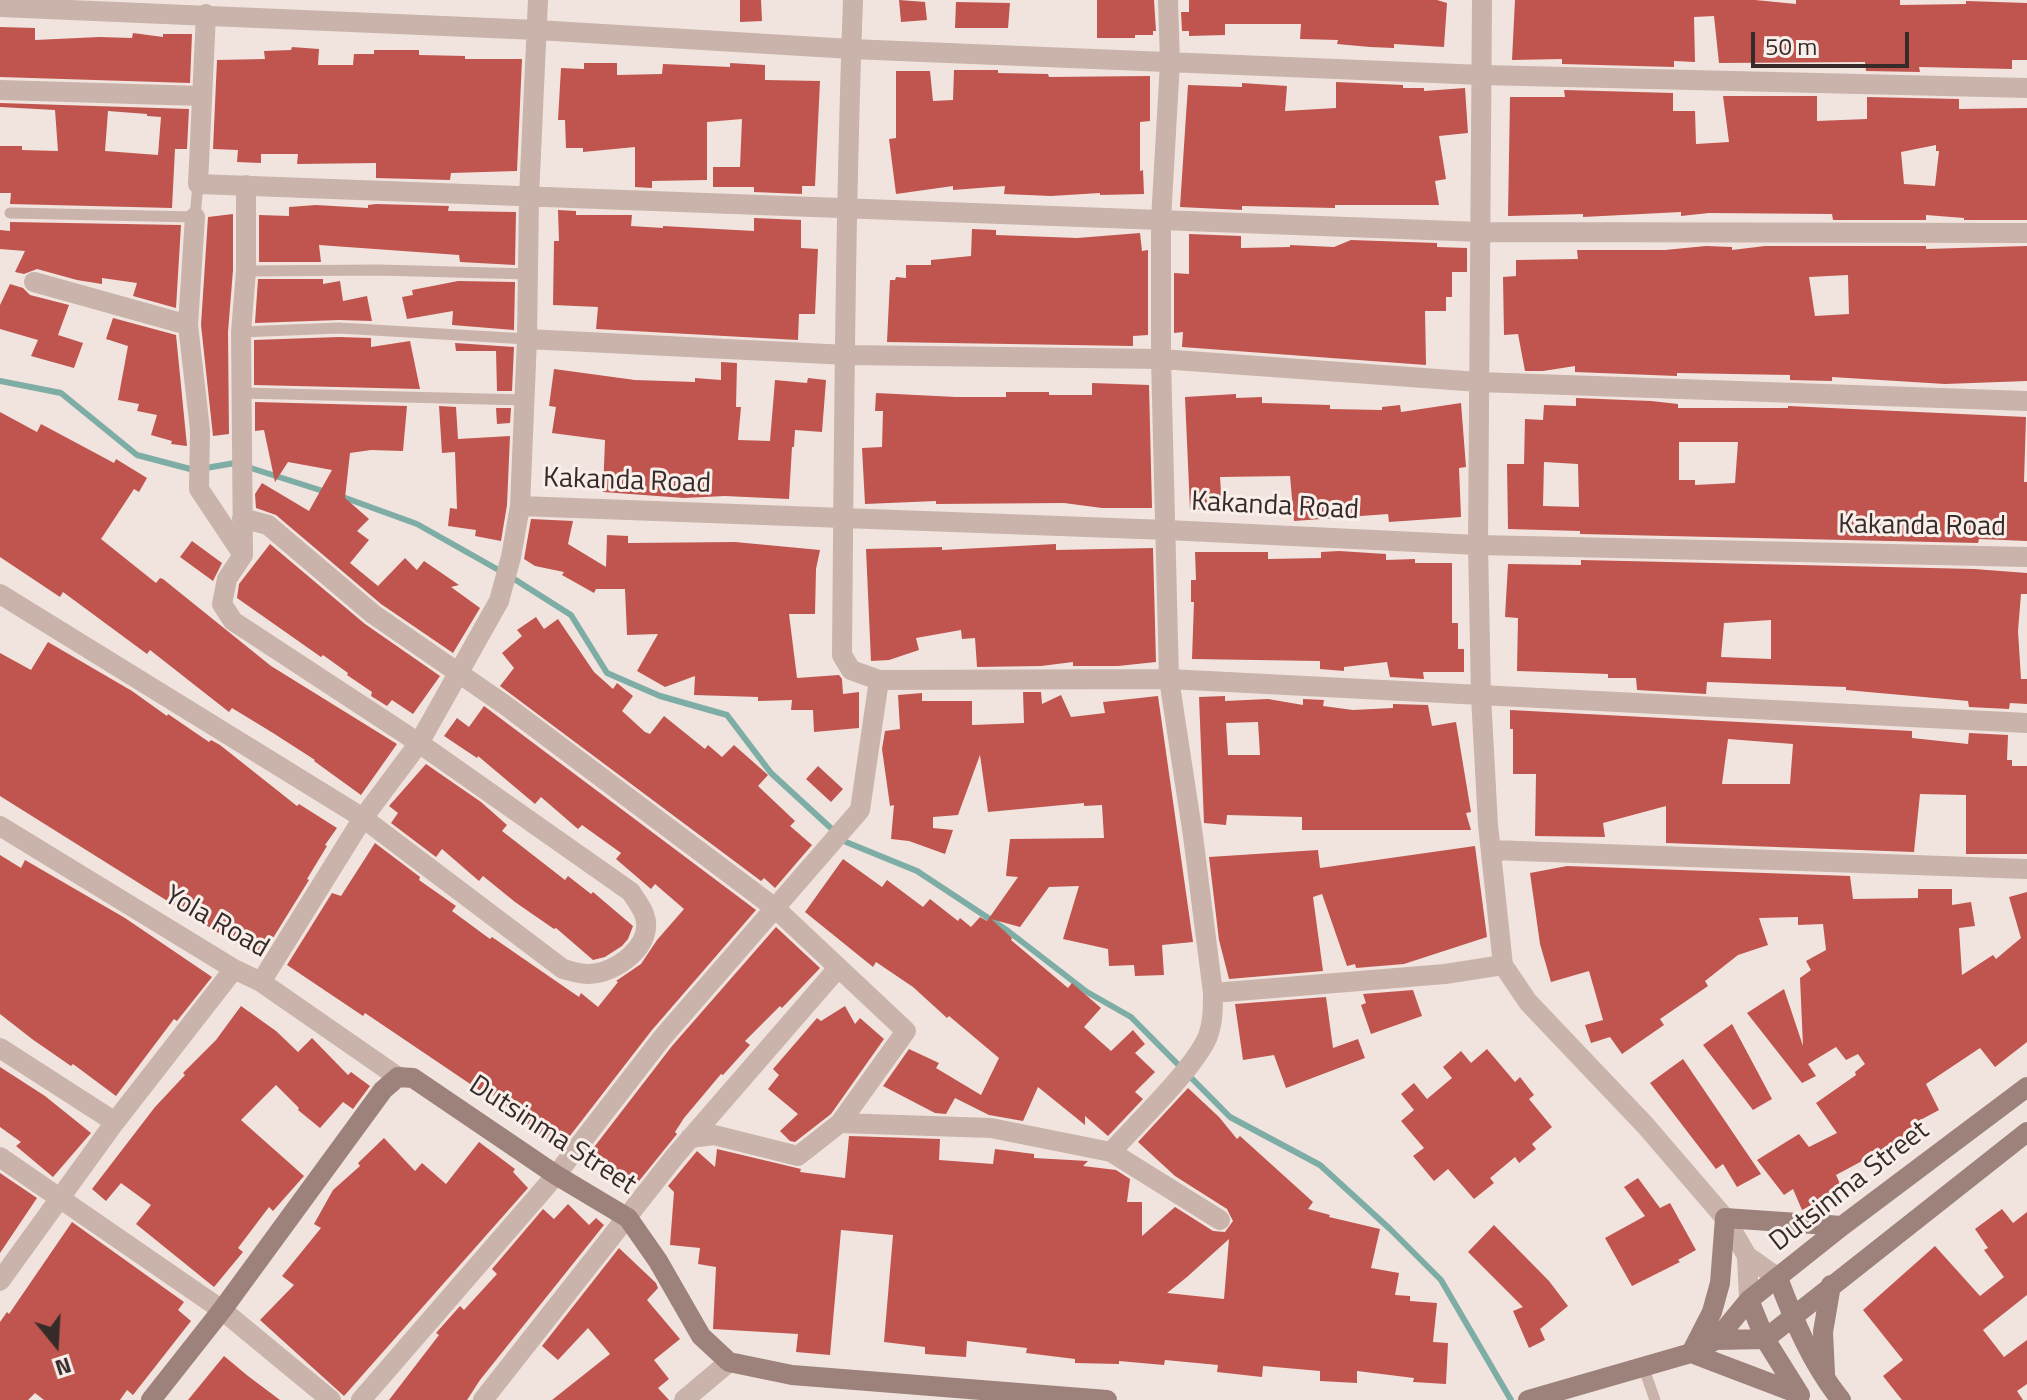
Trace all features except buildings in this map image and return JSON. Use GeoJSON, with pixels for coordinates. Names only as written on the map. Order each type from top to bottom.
{"type":"FeatureCollection","features":[{"type":"Feature","properties":{"kind":"street"},"geometry":{"type":"LineString","coordinates":[[261,982],[363,818],[419,743],[499,601],[520,506],[538,0]]}},
{"type":"Feature","properties":{"kind":"street"},"geometry":{"type":"LineString","coordinates":[[853,0],[846,209],[842,655],[851,670],[879,680],[1169,679],[2027,723]]}},
{"type":"Feature","properties":{"kind":"street"},"geometry":{"type":"LineString","coordinates":[[1111,1152],[1193,1059],[1207,1038],[1213,1017],[1213,993],[1193,836],[1169,679],[1161,359],[1161,220],[1170,62],[1168,0]]}},
{"type":"Feature","properties":{"kind":"street"},"geometry":{"type":"LineString","coordinates":[[1482,0],[1478,545],[1481,696],[1488,825],[1503,965],[1528,1002],[1645,1125],[1725,1218],[1747,1256],[1778,1278],[1793,1317],[1825,1381],[1841,1400]]}},
{"type":"Feature","properties":{"kind":"street"},"geometry":{"type":"LineString","coordinates":[[0,7],[213,10],[851,49],[1482,75],[2027,88]]}},
{"type":"Feature","properties":{"kind":"street"},"geometry":{"type":"LineString","coordinates":[[213,10],[201,96],[198,184],[1481,232],[2027,233]]}},
{"type":"Feature","properties":{"kind":"street"},"geometry":{"type":"LineString","coordinates":[[0,90],[201,96]]}},
{"type":"Feature","properties":{"kind":"street"},"geometry":{"type":"LineString","coordinates":[[0,594],[363,818],[563,969],[589,974],[611,968],[631,957],[645,934],[645,916],[631,892],[419,743],[233,621],[222,604],[227,579],[243,555],[241,332],[246,271],[246,185]]}},
{"type":"Feature","properties":{"kind":"street"},"geometry":{"type":"LineString","coordinates":[[195,217],[188,325],[200,430],[199,489],[243,555]]}},
{"type":"Feature","properties":{"kind":"street"},"geometry":{"type":"LineString","coordinates":[[34,282],[188,325]]}},
{"type":"Feature","properties":{"kind":"street"},"geometry":{"type":"LineString","coordinates":[[527,339],[847,355],[1161,359],[1479,382],[2027,401]]}},
{"type":"Feature","properties":{"kind":"street","name":"Kakanda Road"},"geometry":{"type":"LineString","coordinates":[[520,506],[1478,545],[2027,557]]}},
{"type":"Feature","properties":{"kind":"street"},"geometry":{"type":"LineString","coordinates":[[242,518],[268,525],[373,614],[505,705],[775,908],[906,1031],[840,1123],[798,1156],[714,1135],[690,1138]]}},
{"type":"Feature","properties":{"kind":"street"},"geometry":{"type":"LineString","coordinates":[[361,1400],[556,1175],[662,1038],[860,810],[879,680]]}},
{"type":"Feature","properties":{"kind":"street","name":"Yola Road"},"geometry":{"type":"LineString","coordinates":[[0,826],[234,969],[261,982],[398,1077]]}},
{"type":"Feature","properties":{"kind":"street"},"geometry":{"type":"LineString","coordinates":[[1492,850],[2027,869]]}},
{"type":"Feature","properties":{"kind":"street"},"geometry":{"type":"LineString","coordinates":[[1213,993],[1445,974],[1503,965]]}},
{"type":"Feature","properties":{"kind":"street"},"geometry":{"type":"LineString","coordinates":[[483,1400],[690,1138],[838,968]]}},
{"type":"Feature","properties":{"kind":"street"},"geometry":{"type":"LineString","coordinates":[[1,1279],[63,1198],[115,1122],[234,969]]}},
{"type":"Feature","properties":{"kind":"street"},"geometry":{"type":"LineString","coordinates":[[0,1048],[115,1122]]}},
{"type":"Feature","properties":{"kind":"street"},"geometry":{"type":"LineString","coordinates":[[151,1400],[222,1310],[383,1090],[398,1077]]}},
{"type":"Feature","properties":{"kind":"street","name":"Dutsinma Street"},"geometry":{"type":"LineString","coordinates":[[398,1077],[413,1078],[556,1175],[628,1218],[658,1261],[701,1336],[729,1362]]}},
{"type":"Feature","properties":{"kind":"street","name":"Dutsinma Street"},"geometry":{"type":"LineString","coordinates":[[1528,1400],[1691,1353],[1716,1340],[1749,1300],[2027,1087]]}},
{"type":"Feature","properties":{"kind":"street"},"geometry":{"type":"LineString","coordinates":[[840,1123],[991,1128],[1111,1152],[1220,1220]]}},
{"type":"Feature","properties":{"kind":"street"},"geometry":{"type":"LineString","coordinates":[[1765,1339],[2027,1132]]}},
{"type":"Feature","properties":{"kind":"street"},"geometry":{"type":"LineString","coordinates":[[0,1157],[222,1310],[331,1400]]}},
{"type":"Feature","properties":{"kind":"street"},"geometry":{"type":"LineString","coordinates":[[1725,1218],[1842,1226]]}},
{"type":"Feature","properties":{"kind":"street"},"geometry":{"type":"LineString","coordinates":[[1725,1218],[1720,1283],[1712,1312],[1691,1353],[1801,1397]]}},
{"type":"Feature","properties":{"kind":"street"},"geometry":{"type":"LineString","coordinates":[[1747,1256],[1749,1300],[1765,1339],[1801,1397]]}},
{"type":"Feature","properties":{"kind":"street"},"geometry":{"type":"LineString","coordinates":[[1825,1381],[1823,1332],[1831,1285]]}},
{"type":"Feature","properties":{"kind":"street","name":"Dutsinma Street"},"geometry":{"type":"LineString","coordinates":[[1716,1340],[1765,1339]]}},
{"type":"Feature","properties":{"kind":"street"},"geometry":{"type":"LineString","coordinates":[[684,1400],[729,1362],[792,1375],[1107,1400]]}},
{"type":"Feature","properties":{"kind":"lane"},"geometry":{"type":"LineString","coordinates":[[10,213],[195,217],[198,184]]}},
{"type":"Feature","properties":{"kind":"lane"},"geometry":{"type":"LineString","coordinates":[[246,271],[379,270],[528,274]]}},
{"type":"Feature","properties":{"kind":"lane"},"geometry":{"type":"LineString","coordinates":[[241,332],[339,328],[527,339]]}},
{"type":"Feature","properties":{"kind":"lane"},"geometry":{"type":"LineString","coordinates":[[242,393],[525,400]]}},
{"type":"Feature","properties":{"kind":"lane"},"geometry":{"type":"LineString","coordinates":[[1643,1366],[1655,1400]]}},
{"type":"Feature","properties":{"kind":"waterway"},"geometry":{"type":"LineString","coordinates":[[0,381],[61,393],[137,455],[194,470],[235,463],[326,492]]}},
{"type":"Feature","properties":{"kind":"waterway"},"geometry":{"type":"LineString","coordinates":[[340,496],[417,524],[571,615],[607,673],[660,696],[727,715],[771,773],[846,842],[917,871],[1008,931],[1087,992],[1131,1017],[1230,1117],[1320,1165],[1441,1280],[1511,1400]]}}]}
